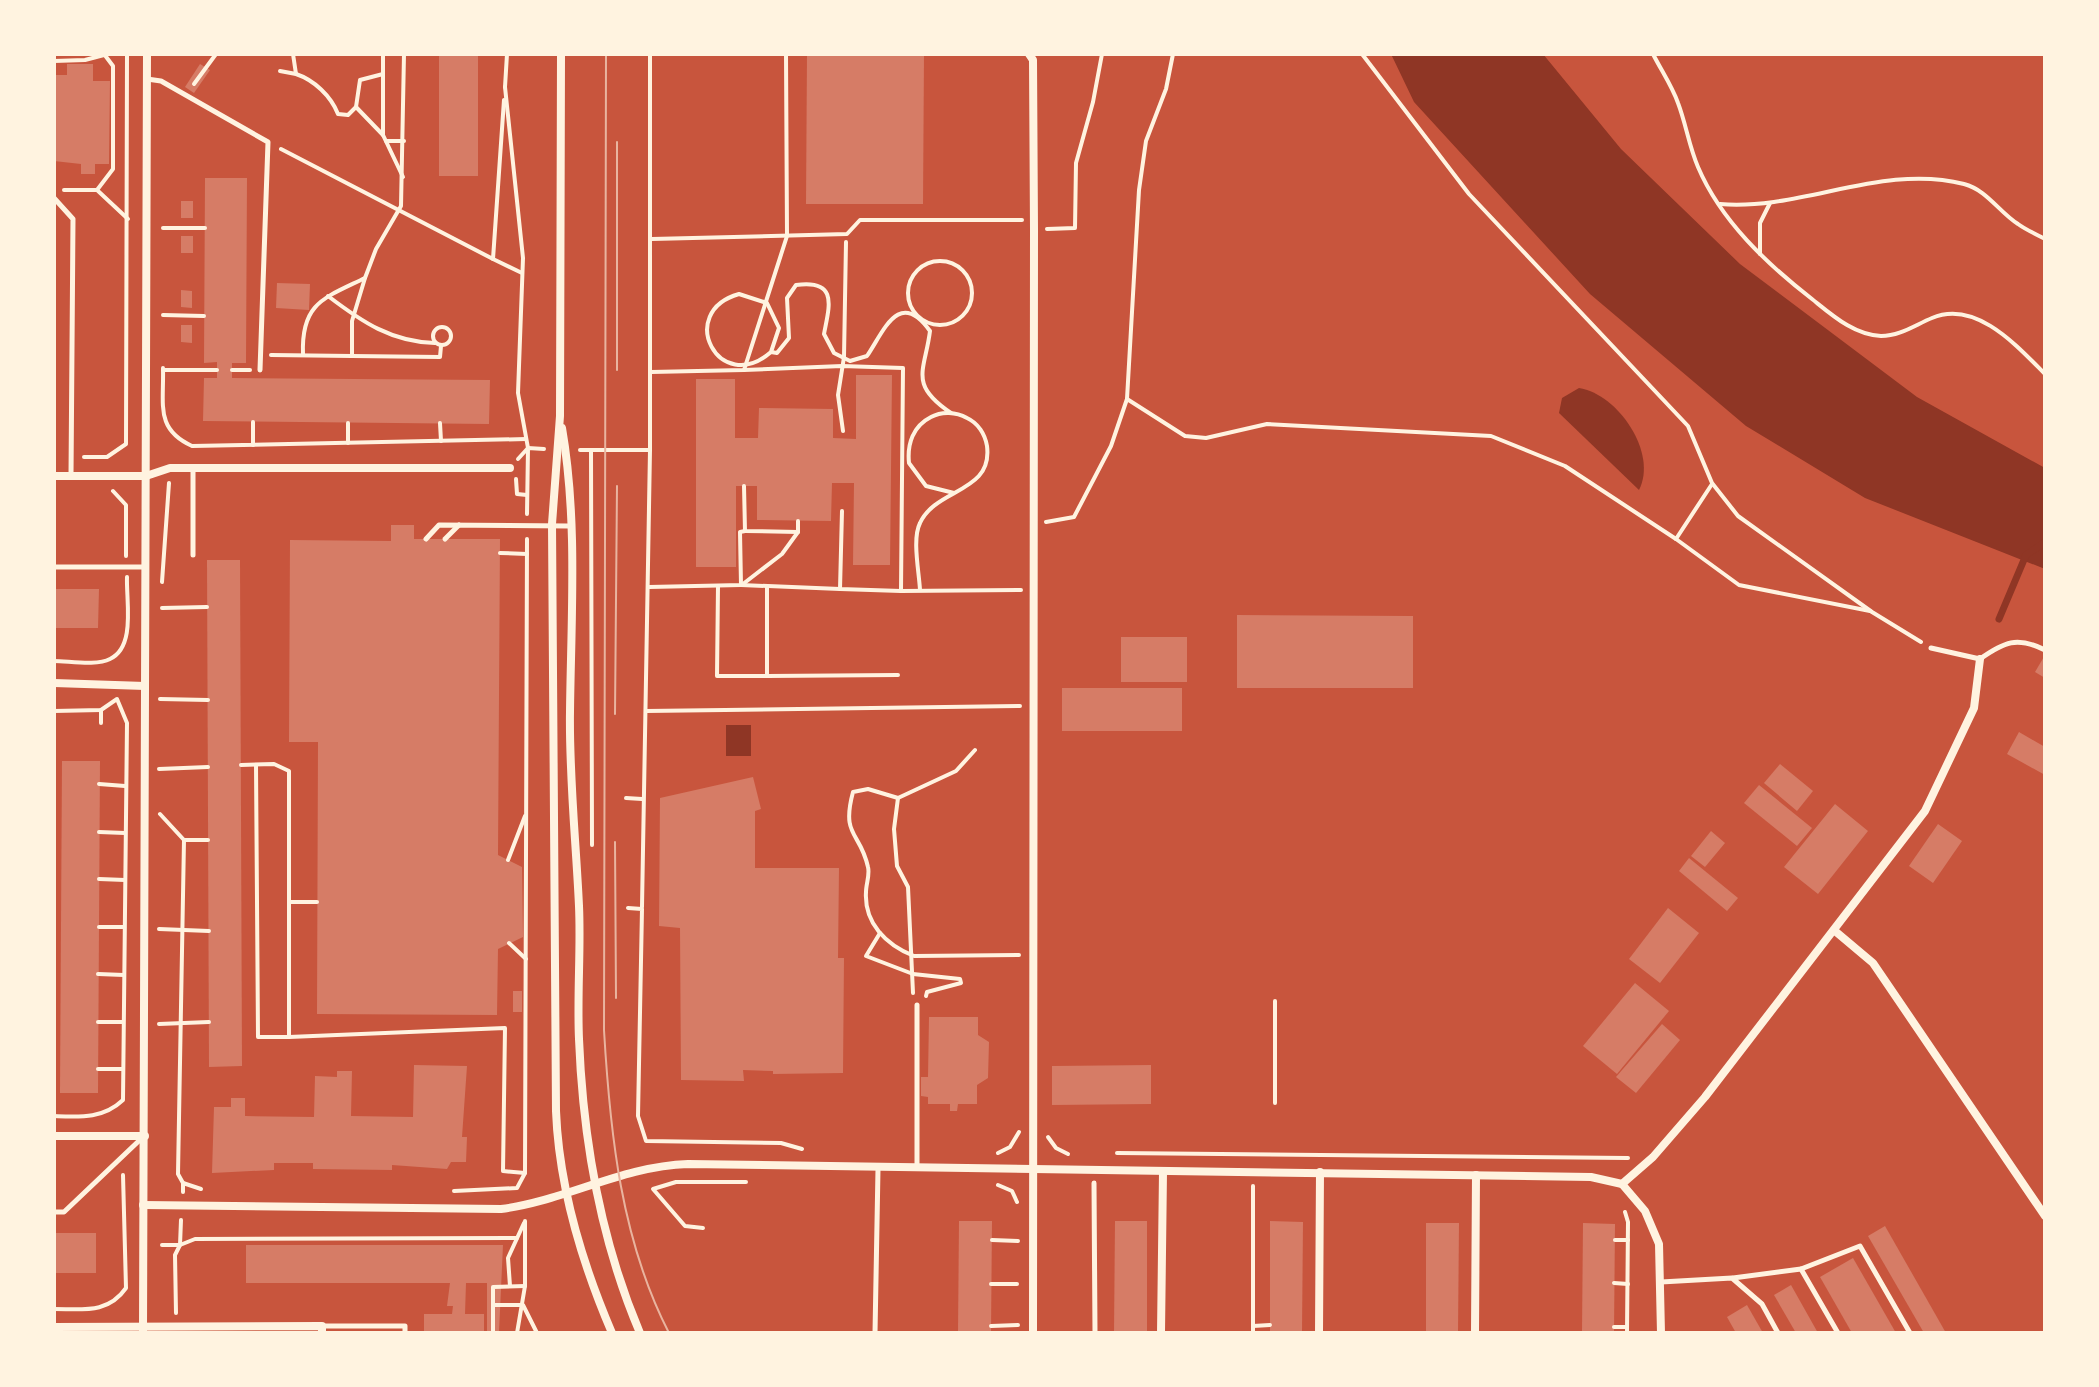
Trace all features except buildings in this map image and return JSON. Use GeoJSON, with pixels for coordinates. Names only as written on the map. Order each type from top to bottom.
{"type":"FeatureCollection","features":[{"type":"Feature","properties":{"kind":"street"},"geometry":{"type":"LineString","coordinates":[[143,1330],[147,54]]}},
{"type":"Feature","properties":{"kind":"street"},"geometry":{"type":"LineString","coordinates":[[561,54],[560,416],[552,524],[556,1111],[567,1193],[580,1247],[612,1333]]}},
{"type":"Feature","properties":{"kind":"street"},"geometry":{"type":"LineString","coordinates":[[1029,54],[1033,60],[1034,230],[1033,1333]]}},
{"type":"Feature","properties":{"kind":"street"},"geometry":{"type":"LineString","coordinates":[[560,416],[566,450],[569,526],[569,774],[579,907],[579,1038],[593,1184],[622,1292],[640,1333]]}},
{"type":"Feature","properties":{"kind":"street"},"geometry":{"type":"LineString","coordinates":[[54,476],[146,476],[170,468],[510,468]]}},
{"type":"Feature","properties":{"kind":"street"},"geometry":{"type":"LineString","coordinates":[[1622,1184],[1653,1157],[1705,1097],[1925,811],[1974,708],[1980,659]]}},
{"type":"Feature","properties":{"kind":"street"},"geometry":{"type":"LineString","coordinates":[[54,683],[145,686]]}},
{"type":"Feature","properties":{"kind":"street"},"geometry":{"type":"LineString","coordinates":[[1835,931],[1873,963],[2045,1216]]}},
{"type":"Feature","properties":{"kind":"street"},"geometry":{"type":"LineString","coordinates":[[54,1136],[145,1136]]}},
{"type":"Feature","properties":{"kind":"street"},"geometry":{"type":"LineString","coordinates":[[143,1205],[501,1209],[660,1165],[1591,1177],[1622,1184],[1645,1211],[1659,1244],[1661,1333]]}},
{"type":"Feature","properties":{"kind":"street"},"geometry":{"type":"LineString","coordinates":[[1161,1333],[1163,1172]]}},
{"type":"Feature","properties":{"kind":"street"},"geometry":{"type":"LineString","coordinates":[[1319,1333],[1320,1172]]}},
{"type":"Feature","properties":{"kind":"street"},"geometry":{"type":"LineString","coordinates":[[1475,1333],[1476,1175]]}},
{"type":"Feature","properties":{"kind":"street"},"geometry":{"type":"LineString","coordinates":[[54,1327],[322,1330]]}},
{"type":"Feature","properties":{"kind":"lane"},"geometry":{"type":"LineString","coordinates":[[147,79],[161,81],[268,142],[260,370]]}},
{"type":"Feature","properties":{"kind":"lane"},"geometry":{"type":"LineString","coordinates":[[54,198],[73,219],[71,476]]}},
{"type":"Feature","properties":{"kind":"lane"},"geometry":{"type":"LineString","coordinates":[[193,468],[193,555]]}},
{"type":"Feature","properties":{"kind":"lane"},"geometry":{"type":"LineString","coordinates":[[426,539],[439,525],[527,523],[569,526]]}},
{"type":"Feature","properties":{"kind":"lane"},"geometry":{"type":"LineString","coordinates":[[445,539],[461,524]]}},
{"type":"Feature","properties":{"kind":"lane"},"geometry":{"type":"LineString","coordinates":[[54,567],[146,567]]}},
{"type":"Feature","properties":{"kind":"lane"},"geometry":{"type":"LineString","coordinates":[[1931,648],[1980,659],[2006,641],[2028,641],[2045,650]]}},
{"type":"Feature","properties":{"kind":"lane"},"geometry":{"type":"LineString","coordinates":[[917,1169],[920,1005]]}},
{"type":"Feature","properties":{"kind":"lane"},"geometry":{"type":"LineString","coordinates":[[54,1212],[64,1212],[145,1136]]}},
{"type":"Feature","properties":{"kind":"lane"},"geometry":{"type":"LineString","coordinates":[[875,1333],[878,1169]]}},
{"type":"Feature","properties":{"kind":"lane"},"geometry":{"type":"LineString","coordinates":[[1094,1183],[1095,1333]]}},
{"type":"Feature","properties":{"kind":"lane"},"geometry":{"type":"LineString","coordinates":[[1660,1282],[1732,1278],[1801,1269],[1860,1246],[1910,1333]]}},
{"type":"Feature","properties":{"kind":"lane"},"geometry":{"type":"LineString","coordinates":[[1801,1269],[1838,1333]]}},
{"type":"Feature","properties":{"kind":"lane"},"geometry":{"type":"LineString","coordinates":[[1732,1278],[1762,1304],[1778,1333]]}},
{"type":"Feature","properties":{"kind":"lane"},"geometry":{"type":"LineString","coordinates":[[322,1330],[405,1326],[405,1333]]}},
{"type":"Feature","properties":{"kind":"path"},"geometry":{"type":"LineString","coordinates":[[54,61],[85,60],[104,54],[113,66],[114,158],[111,175],[97,190]]}},
{"type":"Feature","properties":{"kind":"path"},"geometry":{"type":"LineString","coordinates":[[71,457],[107,457],[126,444],[127,54]]}},
{"type":"Feature","properties":{"kind":"path"},"geometry":{"type":"LineString","coordinates":[[190,90],[216,54]]}},
{"type":"Feature","properties":{"kind":"path"},"geometry":{"type":"LineString","coordinates":[[293,54],[296,74]]}},
{"type":"Feature","properties":{"kind":"path"},"geometry":{"type":"LineString","coordinates":[[383,54],[385,138]]}},
{"type":"Feature","properties":{"kind":"path"},"geometry":{"type":"LineString","coordinates":[[352,356],[354,316],[365,278],[376,249],[399,209],[404,180],[404,54]]}},
{"type":"Feature","properties":{"kind":"path"},"geometry":{"type":"LineString","coordinates":[[493,259],[507,54]]}},
{"type":"Feature","properties":{"kind":"path"},"geometry":{"type":"LineString","coordinates":[[650,54],[649,587],[642,799],[638,1116],[646,1141],[781,1143],[814,1152]]}},
{"type":"Feature","properties":{"kind":"path"},"geometry":{"type":"LineString","coordinates":[[745,368],[787,236],[786,54]]}},
{"type":"Feature","properties":{"kind":"path"},"geometry":{"type":"LineString","coordinates":[[652,239],[847,234],[860,220],[1023,220],[1034,230],[1075,228],[1076,163],[1102,54]]}},
{"type":"Feature","properties":{"kind":"path"},"geometry":{"type":"LineString","coordinates":[[1032,522],[1066,521],[1074,517],[1111,446],[1127,399],[1139,190],[1146,141],[1166,89],[1173,54]]}},
{"type":"Feature","properties":{"kind":"path"},"geometry":{"type":"LineString","coordinates":[[1362,54],[1469,194],[1688,426],[1712,483],[1738,516],[1872,612],[1931,648]]}},
{"type":"Feature","properties":{"kind":"path"},"geometry":{"type":"LineString","coordinates":[[1653,54],[1677,100],[1698,167],[1720,204],[1760,256],[1858,331],[1898,334],[1936,316],[1958,316],[1980,321],[2006,335],[2045,374]]}},
{"type":"Feature","properties":{"kind":"path"},"geometry":{"type":"LineString","coordinates":[[280,71],[307,78],[333,101],[338,114],[348,115],[356,107],[360,80],[383,74]]}},
{"type":"Feature","properties":{"kind":"path"},"geometry":{"type":"LineString","coordinates":[[505,87],[522,273],[518,393],[528,448],[525,1179]]}},
{"type":"Feature","properties":{"kind":"path"},"geometry":{"type":"LineString","coordinates":[[356,107],[385,138],[404,180]]}},
{"type":"Feature","properties":{"kind":"path"},"geometry":{"type":"LineString","coordinates":[[385,138],[404,141]]}},
{"type":"Feature","properties":{"kind":"path"},"geometry":{"type":"LineString","coordinates":[[268,142],[522,273]]}},
{"type":"Feature","properties":{"kind":"path"},"geometry":{"type":"LineString","coordinates":[[114,158],[127,158]]}},
{"type":"Feature","properties":{"kind":"path"},"geometry":{"type":"LineString","coordinates":[[1720,204],[1770,203],[1864,184],[1947,181],[1967,184],[1982,192],[2017,224],[2045,239]]}},
{"type":"Feature","properties":{"kind":"path"},"geometry":{"type":"LineString","coordinates":[[54,190],[97,190],[128,219]]}},
{"type":"Feature","properties":{"kind":"path"},"geometry":{"type":"LineString","coordinates":[[1760,256],[1760,223],[1770,203]]}},
{"type":"Feature","properties":{"kind":"path"},"geometry":{"type":"LineString","coordinates":[[163,228],[205,228]]}},
{"type":"Feature","properties":{"kind":"path"},"geometry":{"type":"LineString","coordinates":[[843,431],[838,395],[844,357],[846,242]]}},
{"type":"Feature","properties":{"kind":"path"},"geometry":{"type":"LineString","coordinates":[[771,352],[777,353],[789,338],[787,298],[796,285],[804,284],[828,293],[832,303],[824,334],[828,347],[850,361],[867,356],[884,324],[897,314],[921,318],[939,325],[958,319],[970,303],[970,283],[959,267],[938,261],[918,270],[908,289],[913,310],[921,318],[930,331],[921,362],[922,378],[939,405],[969,419],[980,428],[988,454],[978,480],[926,510],[917,527],[920,591]]}},
{"type":"Feature","properties":{"kind":"path"},"geometry":{"type":"LineString","coordinates":[[303,355],[302,328],[311,309],[328,296],[365,278]]}},
{"type":"Feature","properties":{"kind":"path"},"geometry":{"type":"LineString","coordinates":[[739,294],[749,294],[767,303],[779,328],[771,352],[745,368],[717,356],[708,338],[709,318],[720,302],[739,294]]}},
{"type":"Feature","properties":{"kind":"path"},"geometry":{"type":"LineString","coordinates":[[232,370],[260,370],[270,355],[440,357],[438,344],[434,331],[447,328],[451,340],[438,344],[390,336],[354,316],[328,296]]}},
{"type":"Feature","properties":{"kind":"path"},"geometry":{"type":"LineString","coordinates":[[163,315],[204,316]]}},
{"type":"Feature","properties":{"kind":"path"},"geometry":{"type":"LineString","coordinates":[[651,372],[842,366],[903,368],[901,591]]}},
{"type":"Feature","properties":{"kind":"path"},"geometry":{"type":"LineString","coordinates":[[163,370],[217,370]]}},
{"type":"Feature","properties":{"kind":"path"},"geometry":{"type":"LineString","coordinates":[[1127,399],[1185,436],[1206,438],[1267,424],[1491,436],[1565,466],[1676,539],[1739,585],[1872,612]]}},
{"type":"Feature","properties":{"kind":"path"},"geometry":{"type":"LineString","coordinates":[[951,413],[929,417],[918,426],[908,453],[918,480],[934,491],[954,493]]}},
{"type":"Feature","properties":{"kind":"path"},"geometry":{"type":"LineString","coordinates":[[253,422],[253,445]]}},
{"type":"Feature","properties":{"kind":"path"},"geometry":{"type":"LineString","coordinates":[[348,423],[348,443]]}},
{"type":"Feature","properties":{"kind":"path"},"geometry":{"type":"LineString","coordinates":[[440,423],[441,442]]}},
{"type":"Feature","properties":{"kind":"path"},"geometry":{"type":"LineString","coordinates":[[566,450],[650,450]]}},
{"type":"Feature","properties":{"kind":"path"},"geometry":{"type":"LineString","coordinates":[[591,450],[592,861]]}},
{"type":"Feature","properties":{"kind":"path"},"geometry":{"type":"LineString","coordinates":[[162,623],[170,476]]}},
{"type":"Feature","properties":{"kind":"path"},"geometry":{"type":"LineString","coordinates":[[1676,539],[1712,483]]}},
{"type":"Feature","properties":{"kind":"path"},"geometry":{"type":"LineString","coordinates":[[744,486],[745,531]]}},
{"type":"Feature","properties":{"kind":"path"},"geometry":{"type":"LineString","coordinates":[[840,589],[842,511]]}},
{"type":"Feature","properties":{"kind":"path"},"geometry":{"type":"LineString","coordinates":[[741,585],[782,554],[798,532],[798,521]]}},
{"type":"Feature","properties":{"kind":"path"},"geometry":{"type":"LineString","coordinates":[[741,585],[740,532],[798,532]]}},
{"type":"Feature","properties":{"kind":"path"},"geometry":{"type":"LineString","coordinates":[[500,553],[527,554]]}},
{"type":"Feature","properties":{"kind":"path"},"geometry":{"type":"LineString","coordinates":[[649,587],[741,585],[901,591],[1004,590]]}},
{"type":"Feature","properties":{"kind":"path"},"geometry":{"type":"LineString","coordinates":[[718,586],[717,676],[898,675]]}},
{"type":"Feature","properties":{"kind":"path"},"geometry":{"type":"LineString","coordinates":[[767,587],[767,676]]}},
{"type":"Feature","properties":{"kind":"path"},"geometry":{"type":"LineString","coordinates":[[162,608],[207,607]]}},
{"type":"Feature","properties":{"kind":"path"},"geometry":{"type":"LineString","coordinates":[[54,661],[109,661]]}},
{"type":"Feature","properties":{"kind":"path"},"geometry":{"type":"LineString","coordinates":[[54,711],[101,710],[117,699],[127,723],[123,1100],[111,1112],[88,1117],[54,1116]]}},
{"type":"Feature","properties":{"kind":"path"},"geometry":{"type":"LineString","coordinates":[[160,713],[160,699],[208,700]]}},
{"type":"Feature","properties":{"kind":"path"},"geometry":{"type":"LineString","coordinates":[[646,711],[1033,705]]}},
{"type":"Feature","properties":{"kind":"path"},"geometry":{"type":"LineString","coordinates":[[1021,706],[1021,721]]}},
{"type":"Feature","properties":{"kind":"path"},"geometry":{"type":"LineString","coordinates":[[101,710],[101,723]]}},
{"type":"Feature","properties":{"kind":"path"},"geometry":{"type":"LineString","coordinates":[[975,750],[956,771],[898,798],[868,789],[853,792],[847,816],[869,868],[865,894],[869,920],[898,949],[914,956],[1021,955],[1021,942]]}},
{"type":"Feature","properties":{"kind":"path"},"geometry":{"type":"LineString","coordinates":[[241,765],[274,764],[289,771],[289,1037]]}},
{"type":"Feature","properties":{"kind":"path"},"geometry":{"type":"LineString","coordinates":[[256,765],[258,1037],[505,1028],[503,1171],[525,1173]]}},
{"type":"Feature","properties":{"kind":"path"},"geometry":{"type":"LineString","coordinates":[[159,769],[208,767]]}},
{"type":"Feature","properties":{"kind":"path"},"geometry":{"type":"LineString","coordinates":[[99,784],[126,786]]}},
{"type":"Feature","properties":{"kind":"path"},"geometry":{"type":"LineString","coordinates":[[626,798],[642,799]]}},
{"type":"Feature","properties":{"kind":"path"},"geometry":{"type":"LineString","coordinates":[[898,798],[894,829],[897,866],[908,887],[914,956],[913,993]]}},
{"type":"Feature","properties":{"kind":"path"},"geometry":{"type":"LineString","coordinates":[[508,860],[526,814]]}},
{"type":"Feature","properties":{"kind":"path"},"geometry":{"type":"LineString","coordinates":[[161,816],[184,840],[178,1174],[183,1183]]}},
{"type":"Feature","properties":{"kind":"path"},"geometry":{"type":"LineString","coordinates":[[99,832],[125,833]]}},
{"type":"Feature","properties":{"kind":"path"},"geometry":{"type":"LineString","coordinates":[[184,840],[208,840]]}},
{"type":"Feature","properties":{"kind":"path"},"geometry":{"type":"LineString","coordinates":[[99,879],[125,880]]}},
{"type":"Feature","properties":{"kind":"path"},"geometry":{"type":"LineString","coordinates":[[289,902],[317,902]]}},
{"type":"Feature","properties":{"kind":"path"},"geometry":{"type":"LineString","coordinates":[[628,908],[642,909]]}},
{"type":"Feature","properties":{"kind":"path"},"geometry":{"type":"LineString","coordinates":[[99,927],[124,927]]}},
{"type":"Feature","properties":{"kind":"path"},"geometry":{"type":"LineString","coordinates":[[164,929],[209,931]]}},
{"type":"Feature","properties":{"kind":"path"},"geometry":{"type":"LineString","coordinates":[[880,933],[866,956],[913,974],[960,979],[961,983],[927,992],[920,1005]]}},
{"type":"Feature","properties":{"kind":"path"},"geometry":{"type":"LineString","coordinates":[[509,943],[526,959]]}},
{"type":"Feature","properties":{"kind":"path"},"geometry":{"type":"LineString","coordinates":[[98,974],[124,975]]}},
{"type":"Feature","properties":{"kind":"path"},"geometry":{"type":"LineString","coordinates":[[1275,1001],[1275,1103]]}},
{"type":"Feature","properties":{"kind":"path"},"geometry":{"type":"LineString","coordinates":[[98,1022],[123,1022]]}},
{"type":"Feature","properties":{"kind":"path"},"geometry":{"type":"LineString","coordinates":[[145,1025],[209,1022]]}},
{"type":"Feature","properties":{"kind":"path"},"geometry":{"type":"LineString","coordinates":[[98,1069],[123,1069]]}},
{"type":"Feature","properties":{"kind":"path"},"geometry":{"type":"LineString","coordinates":[[995,1154],[1010,1147],[1019,1132],[1019,1121]]}},
{"type":"Feature","properties":{"kind":"path"},"geometry":{"type":"LineString","coordinates":[[1046,1125],[1046,1134],[1056,1148],[1069,1154]]}},
{"type":"Feature","properties":{"kind":"path"},"geometry":{"type":"LineString","coordinates":[[1115,1153],[1635,1158]]}},
{"type":"Feature","properties":{"kind":"path"},"geometry":{"type":"LineString","coordinates":[[1238,1184],[1266,1184]]}},
{"type":"Feature","properties":{"kind":"path"},"geometry":{"type":"LineString","coordinates":[[1253,1184],[1253,1333]]}},
{"type":"Feature","properties":{"kind":"path"},"geometry":{"type":"LineString","coordinates":[[653,1189],[685,1226],[703,1228]]}},
{"type":"Feature","properties":{"kind":"path"},"geometry":{"type":"LineString","coordinates":[[1614,1327],[1627,1330],[1628,1240],[1625,1210]]}},
{"type":"Feature","properties":{"kind":"path"},"geometry":{"type":"LineString","coordinates":[[510,1286],[508,1258],[525,1221],[525,1286],[517,1333]]}},
{"type":"Feature","properties":{"kind":"path"},"geometry":{"type":"LineString","coordinates":[[162,1245],[180,1245],[195,1239],[517,1238]]}},
{"type":"Feature","properties":{"kind":"path"},"geometry":{"type":"LineString","coordinates":[[992,1240],[1018,1241]]}},
{"type":"Feature","properties":{"kind":"path"},"geometry":{"type":"LineString","coordinates":[[1615,1240],[1628,1240]]}},
{"type":"Feature","properties":{"kind":"path"},"geometry":{"type":"LineString","coordinates":[[176,1313],[175,1255],[180,1245]]}},
{"type":"Feature","properties":{"kind":"path"},"geometry":{"type":"LineString","coordinates":[[54,1309],[103,1308],[116,1302],[126,1288],[126,1246]]}},
{"type":"Feature","properties":{"kind":"path"},"geometry":{"type":"LineString","coordinates":[[1614,1283],[1628,1284]]}},
{"type":"Feature","properties":{"kind":"path"},"geometry":{"type":"LineString","coordinates":[[991,1284],[1017,1284]]}},
{"type":"Feature","properties":{"kind":"path"},"geometry":{"type":"LineString","coordinates":[[493,1333],[493,1287],[525,1286]]}},
{"type":"Feature","properties":{"kind":"path"},"geometry":{"type":"LineString","coordinates":[[493,1305],[523,1305]]}},
{"type":"Feature","properties":{"kind":"path"},"geometry":{"type":"LineString","coordinates":[[523,1305],[537,1333]]}},
{"type":"Feature","properties":{"kind":"path"},"geometry":{"type":"LineString","coordinates":[[991,1326],[1018,1325]]}},
{"type":"Feature","properties":{"kind":"path"},"geometry":{"type":"LineString","coordinates":[[1253,1326],[1270,1325]]}},
{"type":"Feature","properties":{"kind":"shaded area"},"geometry":{"type":"Polygon","coordinates":[[[1391,54],[1543,54],[1621,149],[1740,264],[1917,397],[2045,468],[2045,569],[1865,498],[1746,426],[1590,294],[1414,102],[1391,54]]]}},
{"type":"Feature","properties":{"kind":"shaded area"},"geometry":{"type":"Polygon","coordinates":[[[1579,388],[1608,401],[1631,427],[1643,459],[1639,490],[1559,413],[1562,398],[1579,388]]]}},
{"type":"Feature","properties":{"kind":"shaded area"},"geometry":{"type":"Polygon","coordinates":[[[726,725],[751,725],[751,756],[726,756],[726,725]]]}},
{"type":"Feature","properties":{"kind":"waterway"},"geometry":{"type":"LineString","coordinates":[[1999,619],[2026,555],[2045,542]]}},
{"type":"Feature","properties":{"kind":"tram line"},"geometry":{"type":"LineString","coordinates":[[606,54],[604,1030],[615,1147],[629,1223],[639,1261],[669,1333]]}},
{"type":"Feature","properties":{"kind":"tram line"},"geometry":{"type":"LineString","coordinates":[[617,142],[617,370]]}},
{"type":"Feature","properties":{"kind":"tram line"},"geometry":{"type":"LineString","coordinates":[[615,714],[617,486]]}},
{"type":"Feature","properties":{"kind":"tram line"},"geometry":{"type":"LineString","coordinates":[[615,842],[616,998]]}}]}
